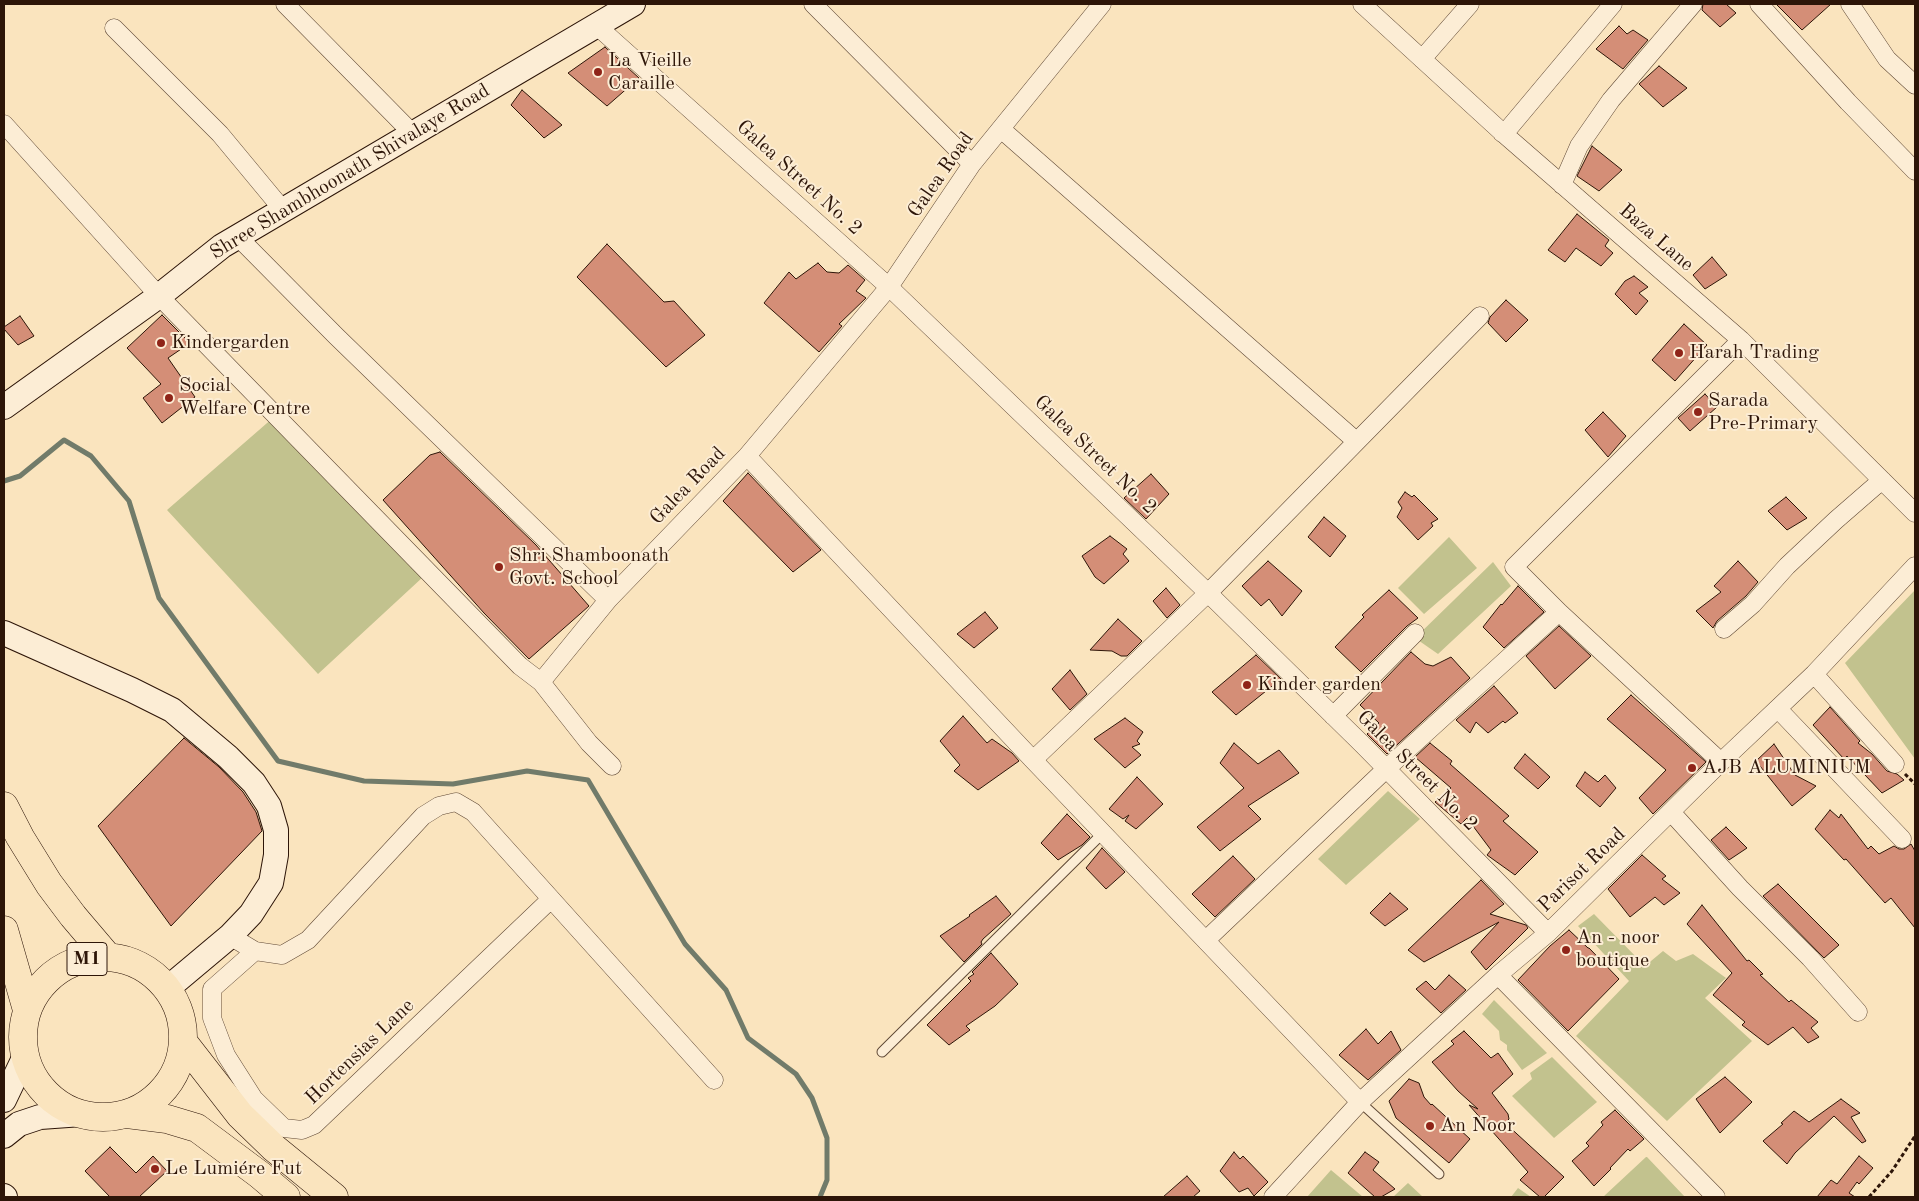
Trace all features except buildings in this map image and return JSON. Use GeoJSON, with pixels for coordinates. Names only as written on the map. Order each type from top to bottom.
{"type":"FeatureCollection","features":[{"type":"Feature","properties":{"kind":"highway","name":"M1"},"geometry":{"type":"LineString","coordinates":[[4,806],[20,837],[50,884],[73,916],[108,956]]}},
{"type":"Feature","properties":{"kind":"highway","name":"M1"},"geometry":{"type":"LineString","coordinates":[[4,930],[27,1010]]}},
{"type":"Feature","properties":{"kind":"highway","name":"M1"},"geometry":{"type":"LineString","coordinates":[[127,1114],[155,1099],[176,1074],[184,1043],[183,1024],[178,1005],[168,988],[156,976],[141,966],[125,959],[108,956],[82,959],[58,970],[39,987],[27,1010],[23,1033],[25,1056],[36,1082],[56,1102],[82,1114],[104,1117],[127,1114],[167,1119],[197,1128],[260,1174],[286,1197]]}},
{"type":"Feature","properties":{"kind":"highway"},"geometry":{"type":"LineString","coordinates":[[184,1043],[240,1115],[274,1148],[334,1197]]}},
{"type":"Feature","properties":{"kind":"street"},"geometry":{"type":"LineString","coordinates":[[285,4],[412,134]]}},
{"type":"Feature","properties":{"kind":"street","name":"Shree Shambhoonath Shivalaye Road"},"geometry":{"type":"LineString","coordinates":[[4,408],[159,296],[222,246],[633,4]]}},
{"type":"Feature","properties":{"kind":"street"},"geometry":{"type":"LineString","coordinates":[[813,4],[972,164]]}},
{"type":"Feature","properties":{"kind":"street","name":"Galea Road"},"geometry":{"type":"LineString","coordinates":[[541,682],[608,600],[746,456],[889,288],[972,164],[1102,4]]}},
{"type":"Feature","properties":{"kind":"street","name":"Baza Lane"},"geometry":{"type":"LineString","coordinates":[[1362,4],[1503,134],[1741,340],[1915,513]]}},
{"type":"Feature","properties":{"kind":"street"},"geometry":{"type":"LineString","coordinates":[[1422,59],[1470,4]]}},
{"type":"Feature","properties":{"kind":"street"},"geometry":{"type":"LineString","coordinates":[[1503,134],[1613,4]]}},
{"type":"Feature","properties":{"kind":"street"},"geometry":{"type":"LineString","coordinates":[[1562,185],[1579,146],[1611,100],[1693,4]]}},
{"type":"Feature","properties":{"kind":"street"},"geometry":{"type":"LineString","coordinates":[[1759,4],[1848,102],[1915,171]]}},
{"type":"Feature","properties":{"kind":"street"},"geometry":{"type":"LineString","coordinates":[[1850,4],[1887,59],[1915,85]]}},
{"type":"Feature","properties":{"kind":"street","name":"Galea Street No. 2"},"geometry":{"type":"LineString","coordinates":[[597,26],[889,288],[1208,593],[1548,933]]}},
{"type":"Feature","properties":{"kind":"street"},"geometry":{"type":"LineString","coordinates":[[114,28],[220,134],[283,210]]}},
{"type":"Feature","properties":{"kind":"street"},"geometry":{"type":"LineString","coordinates":[[4,124],[159,296],[520,666],[541,682],[589,743],[612,766]]}},
{"type":"Feature","properties":{"kind":"street"},"geometry":{"type":"LineString","coordinates":[[1001,129],[1356,441]]}},
{"type":"Feature","properties":{"kind":"street"},"geometry":{"type":"LineString","coordinates":[[238,237],[343,343],[608,600]]}},
{"type":"Feature","properties":{"kind":"street"},"geometry":{"type":"LineString","coordinates":[[1033,760],[1208,593],[1480,316]]}},
{"type":"Feature","properties":{"kind":"street"},"geometry":{"type":"LineString","coordinates":[[1721,762],[1559,612],[1514,567],[1741,340]]}},
{"type":"Feature","properties":{"kind":"street"},"geometry":{"type":"LineString","coordinates":[[746,456],[1360,1102]]}},
{"type":"Feature","properties":{"kind":"street"},"geometry":{"type":"LineString","coordinates":[[1724,630],[1754,604],[1787,566],[1882,480]]}},
{"type":"Feature","properties":{"kind":"street","name":"Parisot Road"},"geometry":{"type":"LineString","coordinates":[[1273,1197],[1360,1102],[1498,975],[1548,933],[1721,762],[1814,674],[1915,566]]}},
{"type":"Feature","properties":{"kind":"street"},"geometry":{"type":"LineString","coordinates":[[1206,940],[1386,770],[1559,612]]}},
{"type":"Feature","properties":{"kind":"street"},"geometry":{"type":"LineString","coordinates":[[4,633],[132,690],[172,710],[228,757],[254,783],[269,806],[276,830],[276,855],[271,883],[251,914],[230,936],[168,988]]}},
{"type":"Feature","properties":{"kind":"street"},"geometry":{"type":"LineString","coordinates":[[1333,716],[1415,633]]}},
{"type":"Feature","properties":{"kind":"street"},"geometry":{"type":"LineString","coordinates":[[1814,674],[1895,764]]}},
{"type":"Feature","properties":{"kind":"street"},"geometry":{"type":"LineString","coordinates":[[1778,708],[1902,840]]}},
{"type":"Feature","properties":{"kind":"street"},"geometry":{"type":"LineString","coordinates":[[230,936],[255,951],[282,955],[308,940],[423,816],[439,806],[456,802],[473,812],[714,1080]]}},
{"type":"Feature","properties":{"kind":"street"},"geometry":{"type":"LineString","coordinates":[[1671,812],[1740,888],[1810,958],[1858,1012]]}},
{"type":"Feature","properties":{"kind":"street","name":"Hortensias Lane"},"geometry":{"type":"LineString","coordinates":[[255,951],[212,989],[212,1018],[226,1054],[254,1099],[284,1128],[302,1130],[314,1125],[551,899]]}},
{"type":"Feature","properties":{"kind":"street"},"geometry":{"type":"LineString","coordinates":[[1498,975],[1708,1195]]}},
{"type":"Feature","properties":{"kind":"street"},"geometry":{"type":"LineString","coordinates":[[4,1100],[25,1056]]}},
{"type":"Feature","properties":{"kind":"street"},"geometry":{"type":"LineString","coordinates":[[4,1136],[19,1124],[40,1117],[82,1114]]}},
{"type":"Feature","properties":{"kind":"lane"},"geometry":{"type":"LineString","coordinates":[[882,1052],[1103,833]]}},
{"type":"Feature","properties":{"kind":"lane"},"geometry":{"type":"LineString","coordinates":[[1360,1102],[1439,1174]]}},
{"type":"Feature","properties":{"kind":"path"},"geometry":{"type":"LineString","coordinates":[[1869,1197],[1892,1170],[1915,1136]]}},
{"type":"Feature","properties":{"kind":"green space"},"geometry":{"type":"Polygon","coordinates":[[[274,417],[423,577],[318,674],[167,510],[274,417]]]}},
{"type":"Feature","properties":{"kind":"green space"},"geometry":{"type":"Polygon","coordinates":[[[1449,537],[1477,568],[1424,614],[1398,588],[1449,537]]]}},
{"type":"Feature","properties":{"kind":"green space"},"geometry":{"type":"Polygon","coordinates":[[[1493,562],[1511,586],[1438,654],[1415,638],[1493,562]]]}},
{"type":"Feature","properties":{"kind":"green space"},"geometry":{"type":"Polygon","coordinates":[[[1915,590],[1915,759],[1845,663],[1915,590]]]}},
{"type":"Feature","properties":{"kind":"green space"},"geometry":{"type":"Polygon","coordinates":[[[1388,791],[1420,819],[1346,885],[1318,859],[1388,791]]]}},
{"type":"Feature","properties":{"kind":"green space"},"geometry":{"type":"Polygon","coordinates":[[[1594,914],[1645,966],[1663,951],[1676,961],[1693,954],[1726,978],[1705,998],[1752,1041],[1667,1121],[1576,1036],[1629,981],[1578,926],[1594,914]]]}},
{"type":"Feature","properties":{"kind":"green space"},"geometry":{"type":"Polygon","coordinates":[[[1494,1000],[1547,1053],[1522,1070],[1507,1050],[1507,1045],[1500,1040],[1499,1031],[1482,1014],[1494,1000]]]}},
{"type":"Feature","properties":{"kind":"green space"},"geometry":{"type":"Polygon","coordinates":[[[1552,1057],[1597,1102],[1554,1138],[1512,1096],[1532,1079],[1530,1073],[1552,1057]]]}},
{"type":"Feature","properties":{"kind":"green space"},"geometry":{"type":"Polygon","coordinates":[[[1646,1157],[1685,1197],[1603,1197],[1646,1157]]]}},
{"type":"Feature","properties":{"kind":"green space"},"geometry":{"type":"Polygon","coordinates":[[[1331,1170],[1363,1197],[1307,1197],[1331,1170]]]}},
{"type":"Feature","properties":{"kind":"green space"},"geometry":{"type":"Polygon","coordinates":[[[1408,1183],[1423,1197],[1393,1197],[1408,1183]]]}},
{"type":"Feature","properties":{"kind":"green space"},"geometry":{"type":"Polygon","coordinates":[[[1518,1188],[1531,1197],[1511,1197],[1518,1188]]]}},
{"type":"Feature","properties":{"kind":"waterway"},"geometry":{"type":"LineString","coordinates":[[4,481],[20,476],[64,440],[91,456],[129,501],[159,598],[278,761],[364,781],[453,784],[527,771],[588,780],[685,944],[726,990],[748,1038],[796,1074],[812,1098],[827,1138],[827,1180],[820,1197]]}},
{"type":"Feature","properties":{"kind":"place","name":"La Vieille Caraille"},"geometry":{"type":"Point","coordinates":[598,72]}},
{"type":"Feature","properties":{"kind":"place","name":"Kindergarden"},"geometry":{"type":"Point","coordinates":[161,343]}},
{"type":"Feature","properties":{"kind":"place","name":"Harah Trading"},"geometry":{"type":"Point","coordinates":[1679,353]}},
{"type":"Feature","properties":{"kind":"place","name":"Social Welfare Centre"},"geometry":{"type":"Point","coordinates":[169,398]}},
{"type":"Feature","properties":{"kind":"place","name":"Sarada Pre-Primary"},"geometry":{"type":"Point","coordinates":[1698,412]}},
{"type":"Feature","properties":{"kind":"place","name":"Shri Shamboonath Govt. School"},"geometry":{"type":"Point","coordinates":[499,567]}},
{"type":"Feature","properties":{"kind":"place","name":"Kinder garden"},"geometry":{"type":"Point","coordinates":[1247,685]}},
{"type":"Feature","properties":{"kind":"place","name":"AJB ALUMINIUM"},"geometry":{"type":"Point","coordinates":[1692,768]}},
{"type":"Feature","properties":{"kind":"place","name":"An - noor boutique"},"geometry":{"type":"Point","coordinates":[1566,950]}},
{"type":"Feature","properties":{"kind":"place","name":"An Noor"},"geometry":{"type":"Point","coordinates":[1430,1126]}},
{"type":"Feature","properties":{"kind":"place","name":"Le Lumiére Fut"},"geometry":{"type":"Point","coordinates":[155,1169]}}]}
